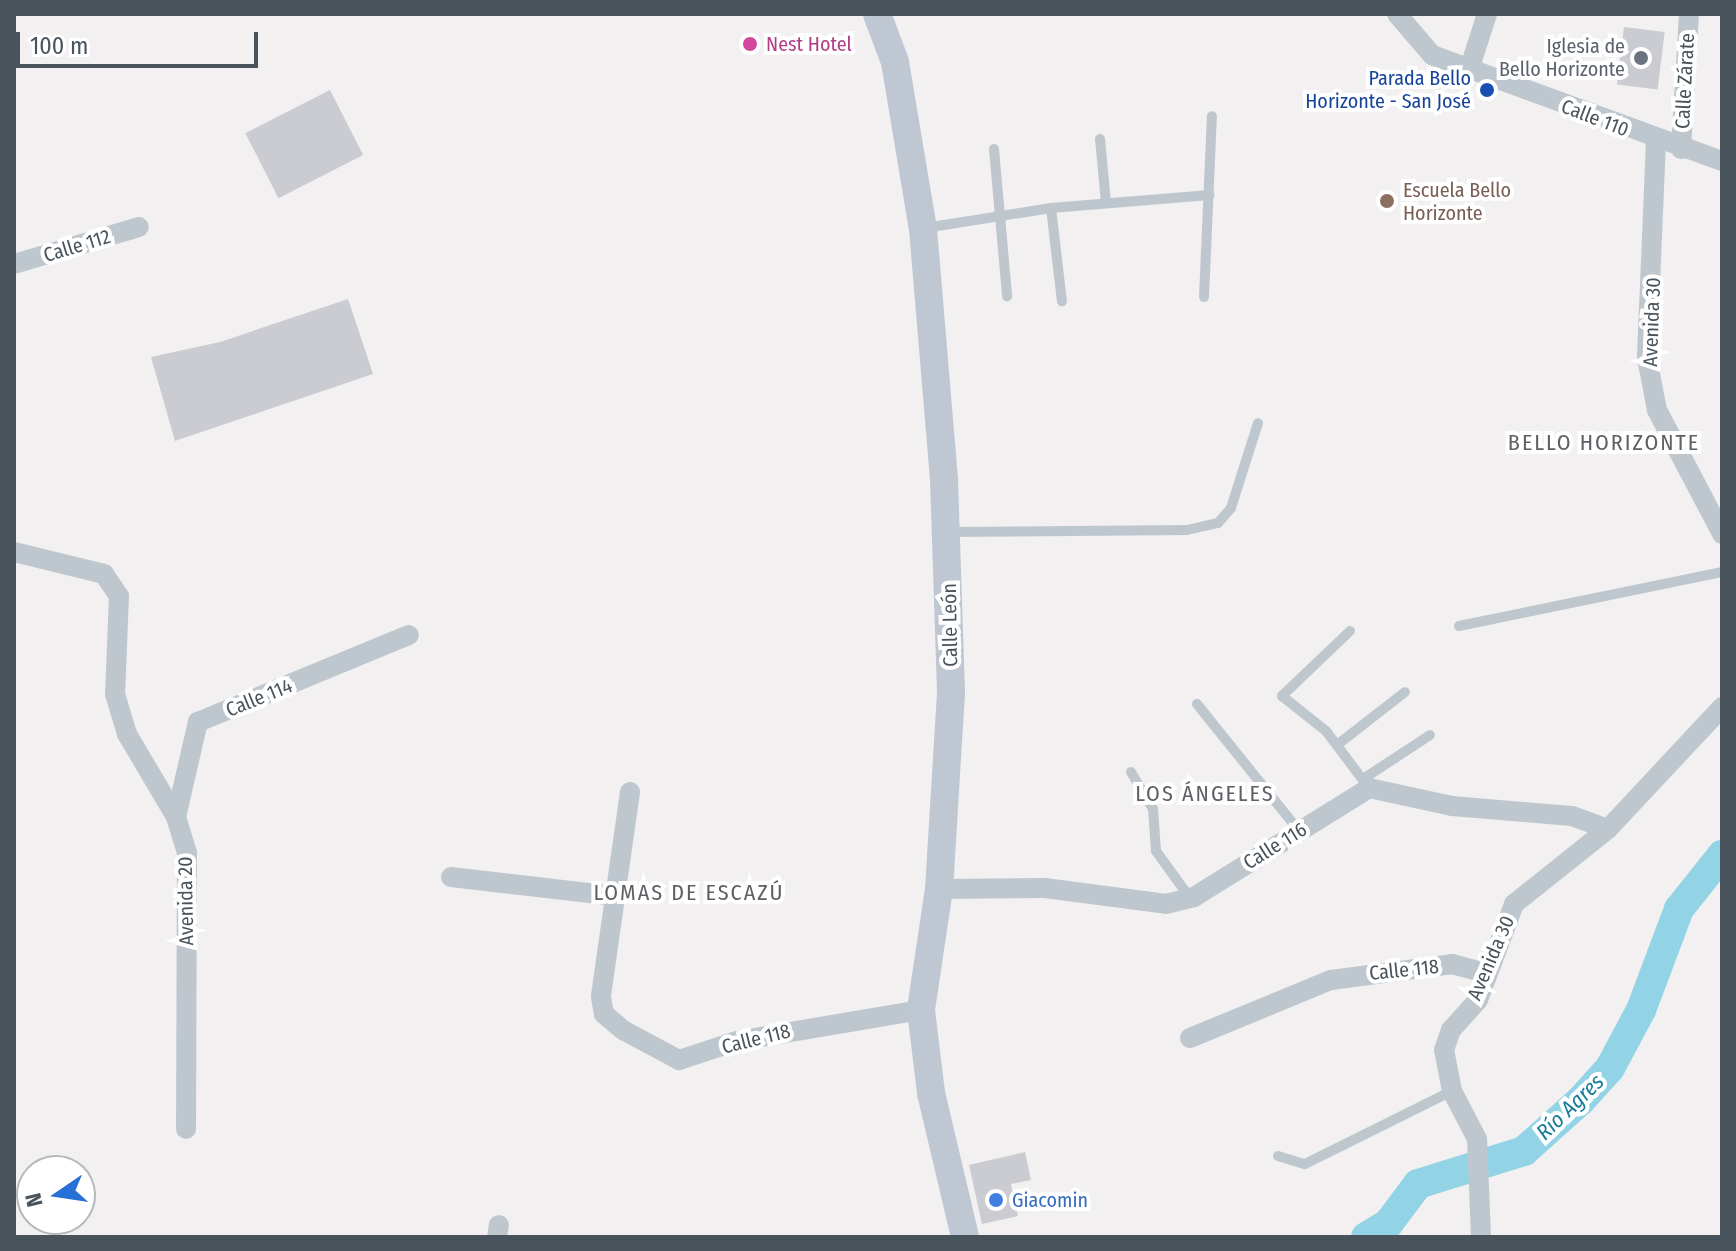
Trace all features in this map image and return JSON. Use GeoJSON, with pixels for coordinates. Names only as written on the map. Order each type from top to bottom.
{"type":"FeatureCollection","features":[{"type":"Feature","properties":{"kind":"main road","name":"Calle León"},"geometry":{"type":"LineString","coordinates":[[877,14],[895,62],[923,229],[948,532],[951,693],[939,889],[921,1010],[931,1093],[965,1237]]}},
{"type":"Feature","properties":{"kind":"street","name":"Calle 110"},"geometry":{"type":"LineString","coordinates":[[1397,14],[1432,55],[1656,141],[1722,161]]}},
{"type":"Feature","properties":{"kind":"street"},"geometry":{"type":"LineString","coordinates":[[1469,70],[1487,14]]}},
{"type":"Feature","properties":{"kind":"street","name":"Calle Zárate"},"geometry":{"type":"LineString","coordinates":[[1681,149],[1689,14]]}},
{"type":"Feature","properties":{"kind":"street","name":"Avenida 30"},"geometry":{"type":"LineString","coordinates":[[1656,141],[1647,358],[1657,410],[1722,534]]}},
{"type":"Feature","properties":{"kind":"street","name":"Calle 112"},"geometry":{"type":"LineString","coordinates":[[14,264],[139,227]]}},
{"type":"Feature","properties":{"kind":"street","name":"Avenida 20"},"geometry":{"type":"LineString","coordinates":[[14,552],[104,574],[119,596],[115,694],[127,734],[176,817],[187,852],[186,1129]]}},
{"type":"Feature","properties":{"kind":"street","name":"Calle 114"},"geometry":{"type":"LineString","coordinates":[[176,817],[198,722],[409,635]]}},
{"type":"Feature","properties":{"kind":"street","name":"Avenida 30"},"geometry":{"type":"LineString","coordinates":[[1481,1237],[1477,1139],[1452,1091],[1444,1050],[1478,1000],[1514,904],[1608,829],[1719,720]]}},
{"type":"Feature","properties":{"kind":"street"},"geometry":{"type":"LineString","coordinates":[[1366,784],[1452,806],[1572,816],[1608,829]]}},
{"type":"Feature","properties":{"kind":"street","name":"Calle 116"},"geometry":{"type":"LineString","coordinates":[[939,889],[1045,888],[1166,904],[1190,898],[1299,831],[1366,784]]}},
{"type":"Feature","properties":{"kind":"street"},"geometry":{"type":"LineString","coordinates":[[451,877],[614,896],[630,792]]}},
{"type":"Feature","properties":{"kind":"street","name":"Calle 118"},"geometry":{"type":"LineString","coordinates":[[614,896],[604,1014],[679,1060],[737,1041],[921,1010]]}},
{"type":"Feature","properties":{"kind":"street","name":"Calle 118"},"geometry":{"type":"LineString","coordinates":[[1190,1038],[1331,980],[1452,964],[1486,973]]}},
{"type":"Feature","properties":{"kind":"lane"},"geometry":{"type":"LineString","coordinates":[[1204,297],[1212,116]]}},
{"type":"Feature","properties":{"kind":"lane"},"geometry":{"type":"LineString","coordinates":[[1100,139],[1106,203]]}},
{"type":"Feature","properties":{"kind":"lane"},"geometry":{"type":"LineString","coordinates":[[994,149],[1007,296]]}},
{"type":"Feature","properties":{"kind":"lane"},"geometry":{"type":"LineString","coordinates":[[923,229],[1051,208],[1209,195]]}},
{"type":"Feature","properties":{"kind":"lane"},"geometry":{"type":"LineString","coordinates":[[1051,208],[1062,301]]}},
{"type":"Feature","properties":{"kind":"lane"},"geometry":{"type":"LineString","coordinates":[[948,532],[1208,527],[1231,508],[1258,423]]}},
{"type":"Feature","properties":{"kind":"lane"},"geometry":{"type":"LineString","coordinates":[[1459,626],[1722,572]]}},
{"type":"Feature","properties":{"kind":"lane"},"geometry":{"type":"LineString","coordinates":[[1350,631],[1282,696],[1337,745],[1366,784],[1430,735]]}},
{"type":"Feature","properties":{"kind":"lane"},"geometry":{"type":"LineString","coordinates":[[1337,745],[1405,692]]}},
{"type":"Feature","properties":{"kind":"lane"},"geometry":{"type":"LineString","coordinates":[[1197,704],[1299,831]]}},
{"type":"Feature","properties":{"kind":"lane"},"geometry":{"type":"LineString","coordinates":[[1131,772],[1153,809],[1156,851],[1190,898]]}},
{"type":"Feature","properties":{"kind":"lane"},"geometry":{"type":"LineString","coordinates":[[1278,1156],[1305,1164],[1452,1091]]}},
{"type":"Feature","properties":{"kind":"building","name":"Iglesia de Bello Horizonte"},"geometry":{"type":"Polygon","coordinates":[[[1624,27],[1665,32],[1658,90],[1617,85],[1624,27]]]}},
{"type":"Feature","properties":{"kind":"building"},"geometry":{"type":"Polygon","coordinates":[[[330,90],[363,155],[278,198],[245,133],[330,90]]]}},
{"type":"Feature","properties":{"kind":"building"},"geometry":{"type":"Polygon","coordinates":[[[348,299],[373,374],[175,441],[151,357],[220,342],[348,299]]]}},
{"type":"Feature","properties":{"kind":"building","name":"Giacomin"},"geometry":{"type":"Polygon","coordinates":[[[1025,1152],[1031,1180],[1011,1184],[1018,1216],[982,1224],[969,1165],[1025,1152]]]}},
{"type":"Feature","properties":{"kind":"waterway","name":"Río Agres"},"geometry":{"type":"LineString","coordinates":[[1366,1237],[1388,1224],[1418,1184],[1524,1151],[1581,1100],[1610,1068],[1641,1010],[1679,909],[1722,855]]}},
{"type":"Feature","properties":{"kind":"place","name":"Nest Hotel"},"geometry":{"type":"Point","coordinates":[750,44]}},
{"type":"Feature","properties":{"kind":"place","name":"Iglesia de Bello Horizonte"},"geometry":{"type":"Point","coordinates":[1641,58]}},
{"type":"Feature","properties":{"kind":"place","name":"Parada Bello Horizonte - San José"},"geometry":{"type":"Point","coordinates":[1487,90]}},
{"type":"Feature","properties":{"kind":"place","name":"Escuela Bello Horizonte"},"geometry":{"type":"Point","coordinates":[1387,201]}},
{"type":"Feature","properties":{"kind":"place","name":"Giacomin"},"geometry":{"type":"Point","coordinates":[996,1200]}},
{"type":"Feature","properties":{"kind":"district","name":"BELLO HORIZONTE"},"geometry":{"type":"Point","coordinates":[1604,443]}},
{"type":"Feature","properties":{"kind":"district","name":"LOS ÁNGELES"},"geometry":{"type":"Point","coordinates":[1205,794]}},
{"type":"Feature","properties":{"kind":"district","name":"LOMAS DE ESCAZÚ"},"geometry":{"type":"Point","coordinates":[689,893]}}]}
